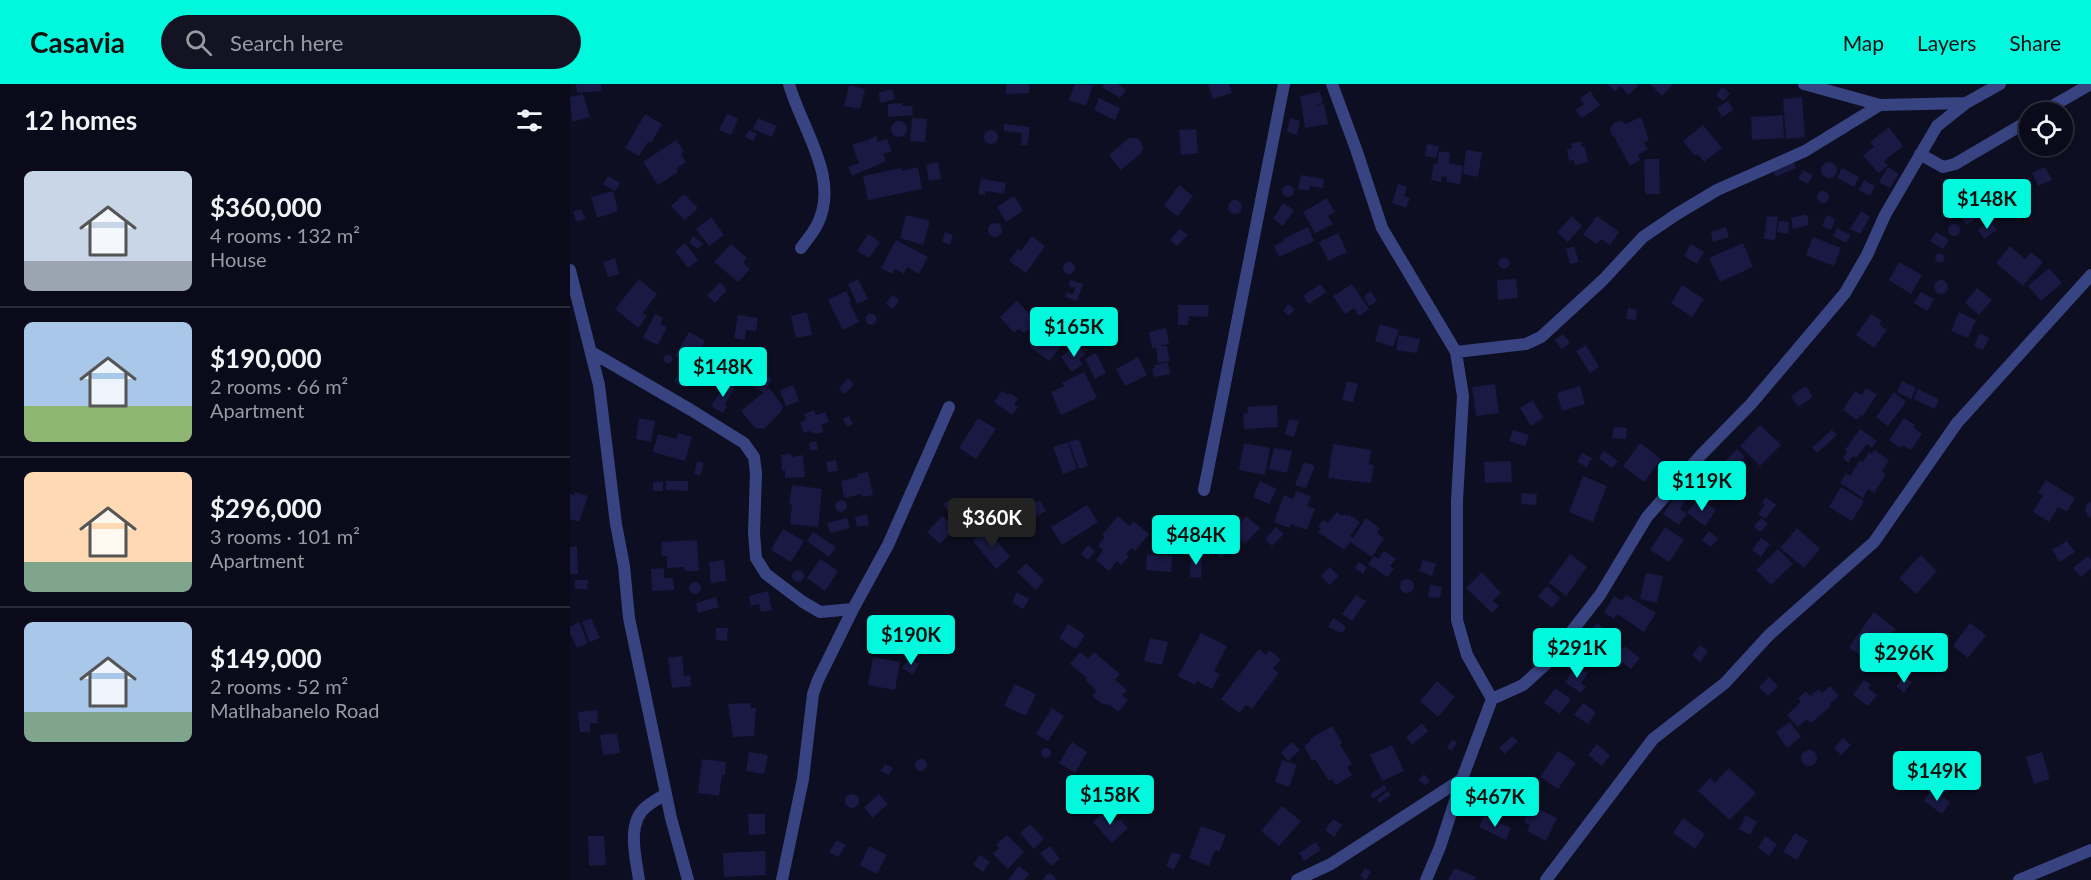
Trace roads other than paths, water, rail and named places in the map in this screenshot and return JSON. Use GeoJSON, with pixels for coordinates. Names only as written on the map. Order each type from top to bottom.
{"type":"FeatureCollection","features":[{"type":"Feature","properties":{"kind":"street"},"geometry":{"type":"LineString","coordinates":[[789,84],[819,158],[825,195],[818,223],[801,248]]}},
{"type":"Feature","properties":{"kind":"street"},"geometry":{"type":"LineString","coordinates":[[1204,490],[1284,84]]}},
{"type":"Feature","properties":{"kind":"street"},"geometry":{"type":"LineString","coordinates":[[1332,84],[1382,228],[1455,352],[1463,396],[1457,500],[1457,620],[1467,655],[1492,699]]}},
{"type":"Feature","properties":{"kind":"street"},"geometry":{"type":"LineString","coordinates":[[1804,84],[1880,105],[1966,103]]}},
{"type":"Feature","properties":{"kind":"street"},"geometry":{"type":"LineString","coordinates":[[1426,880],[1440,847],[1492,699],[1523,685],[1547,663],[1600,595],[1647,517],[1701,454],[1751,404],[1845,293],[1867,255],[1885,214],[1937,126],[1966,103],[2000,84]]}},
{"type":"Feature","properties":{"kind":"street"},"geometry":{"type":"LineString","coordinates":[[2058,102],[2088,84]]}},
{"type":"Feature","properties":{"kind":"street"},"geometry":{"type":"LineString","coordinates":[[1455,352],[1526,344],[1541,337],[1603,280],[1643,237],[1660,225],[1718,190],[1805,151],[1880,105]]}},
{"type":"Feature","properties":{"kind":"street"},"geometry":{"type":"LineString","coordinates":[[1920,154],[1942,167],[1955,164],[2019,126]]}},
{"type":"Feature","properties":{"kind":"street"},"geometry":{"type":"LineString","coordinates":[[570,270],[593,353],[609,454],[629,618],[666,794],[688,880]]}},
{"type":"Feature","properties":{"kind":"street"},"geometry":{"type":"LineString","coordinates":[[1546,880],[1653,739],[1725,683],[1769,635],[1874,542],[1958,423],[2091,274]]}},
{"type":"Feature","properties":{"kind":"street"},"geometry":{"type":"LineString","coordinates":[[593,353],[744,443],[754,457],[756,558],[766,574],[820,612],[853,609]]}},
{"type":"Feature","properties":{"kind":"street"},"geometry":{"type":"LineString","coordinates":[[782,880],[803,779],[813,694],[823,666],[888,545],[949,407]]}},
{"type":"Feature","properties":{"kind":"street"},"geometry":{"type":"LineString","coordinates":[[1297,880],[1330,864],[1462,779]]}},
{"type":"Feature","properties":{"kind":"street"},"geometry":{"type":"LineString","coordinates":[[639,880],[634,843],[635,823],[644,808],[666,794]]}},
{"type":"Feature","properties":{"kind":"street"},"geometry":{"type":"LineString","coordinates":[[2019,880],[2091,850]]}}]}
